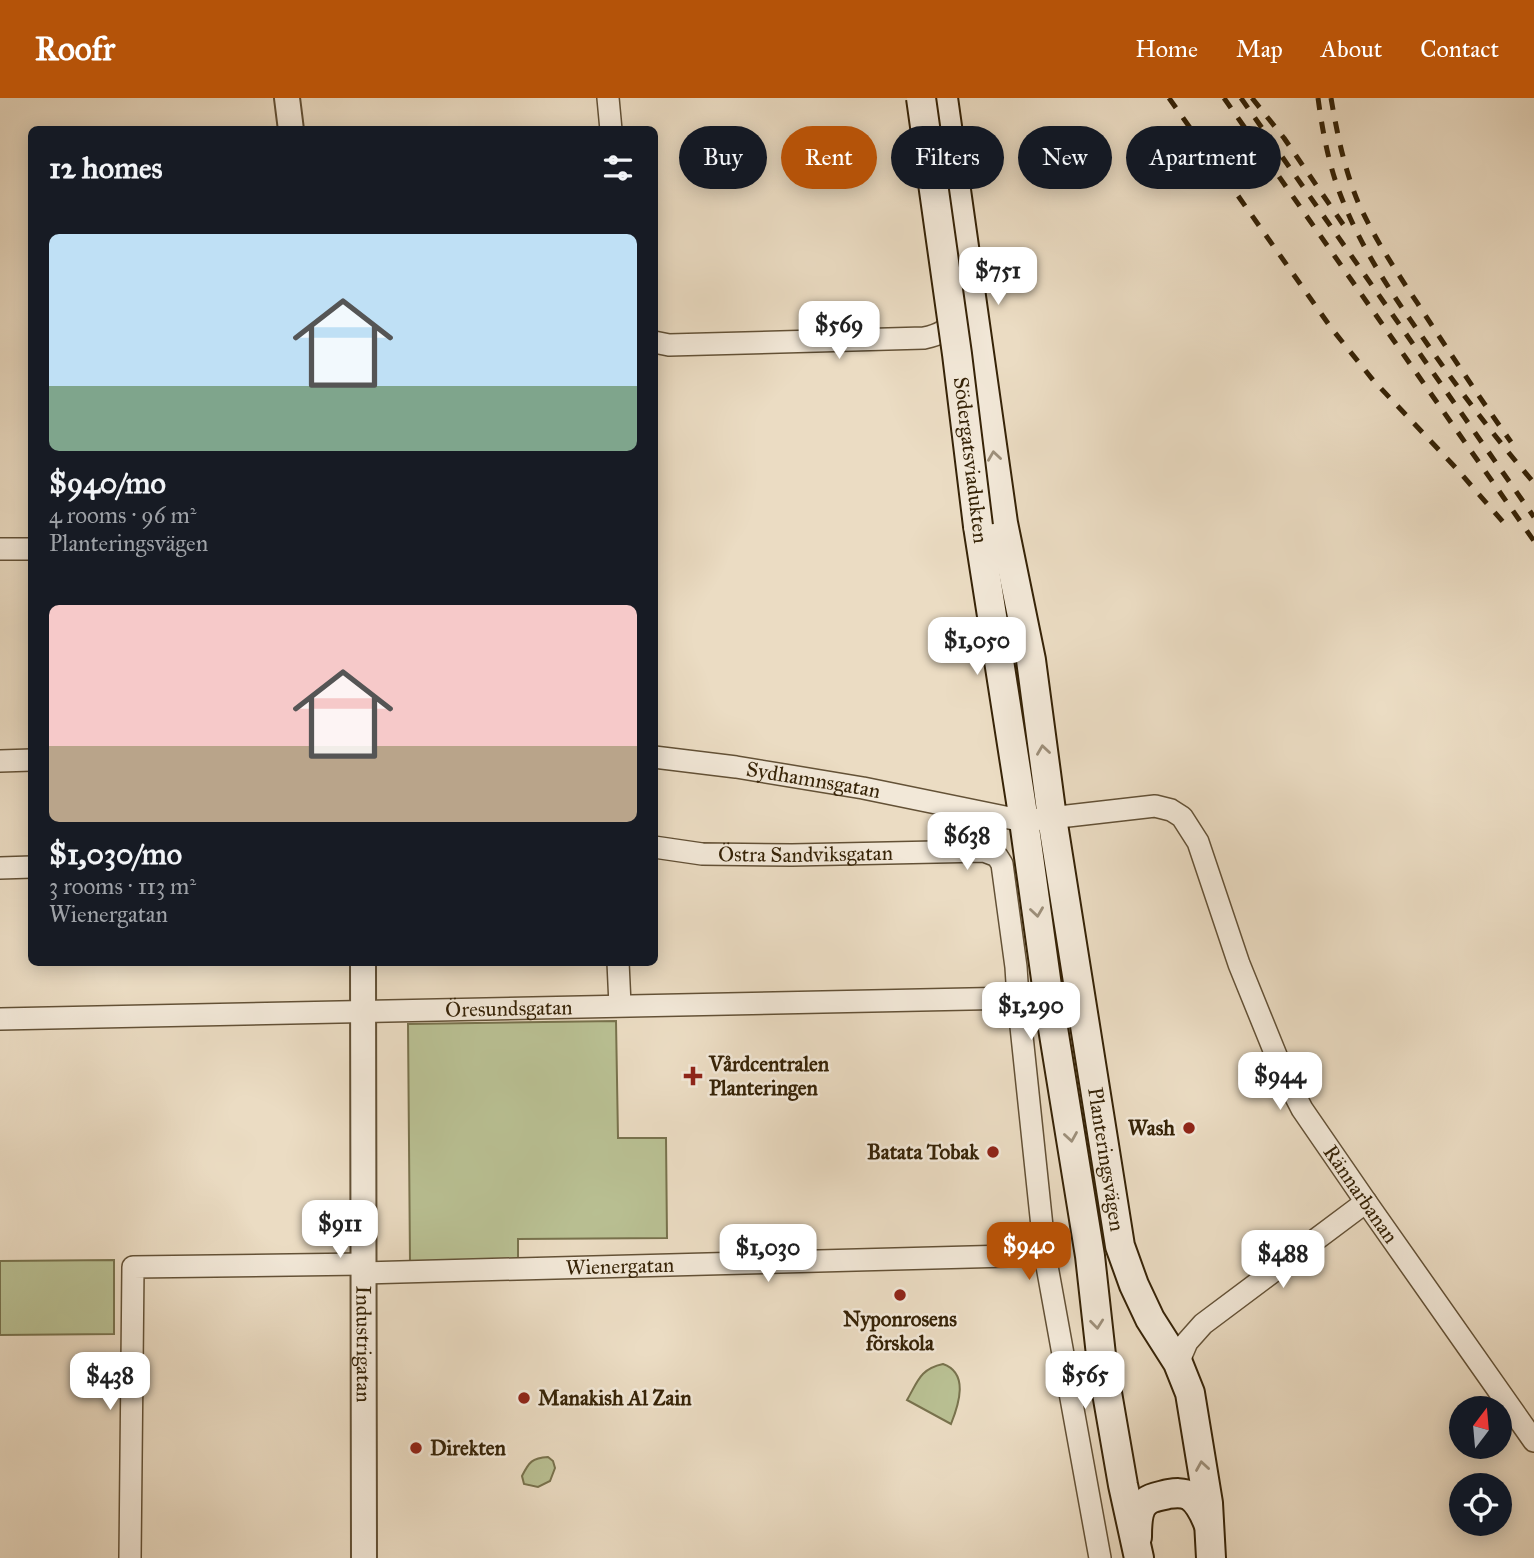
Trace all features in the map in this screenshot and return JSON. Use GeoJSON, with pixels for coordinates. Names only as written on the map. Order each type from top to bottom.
{"type":"FeatureCollection","features":[{"type":"Feature","properties":{"kind":"main road","name":"Södergatsviadukten"},"geometry":{"type":"LineString","coordinates":[[921,98],[957,354],[991,525],[1031,660],[1052,818]]}},
{"type":"Feature","properties":{"kind":"main road","name":"Södergatsviadukten"},"geometry":{"type":"LineString","coordinates":[[943,98],[1024,821]]}},
{"type":"Feature","properties":{"kind":"main road","name":"Planteringsvägen"},"geometry":{"type":"LineString","coordinates":[[1052,818],[1119,1247],[1150,1319],[1178,1363],[1190,1393],[1208,1503],[1211,1558]]}},
{"type":"Feature","properties":{"kind":"main road","name":"Planteringsvägen"},"geometry":{"type":"LineString","coordinates":[[1024,821],[1052,1023],[1090,1256],[1102,1364],[1138,1554]]}},
{"type":"Feature","properties":{"kind":"main road"},"geometry":{"type":"LineString","coordinates":[[1138,1554],[1139,1517],[1148,1500],[1175,1493],[1191,1496],[1209,1525]]}},
{"type":"Feature","properties":{"kind":"street"},"geometry":{"type":"LineString","coordinates":[[287,98],[290,126]]}},
{"type":"Feature","properties":{"kind":"street"},"geometry":{"type":"LineString","coordinates":[[608,98],[611,126]]}},
{"type":"Feature","properties":{"kind":"street"},"geometry":{"type":"LineString","coordinates":[[658,343],[669,345],[924,338],[940,335],[954,321],[961,303],[962,284],[934,98]]}},
{"type":"Feature","properties":{"kind":"street"},"geometry":{"type":"LineString","coordinates":[[0,549],[28,549]]}},
{"type":"Feature","properties":{"kind":"street","name":"Sydhamnsgatan"},"geometry":{"type":"LineString","coordinates":[[658,757],[850,786],[1024,821],[1052,818]]}},
{"type":"Feature","properties":{"kind":"street"},"geometry":{"type":"LineString","coordinates":[[0,761],[28,760]]}},
{"type":"Feature","properties":{"kind":"street","name":"Rännarbanan"},"geometry":{"type":"LineString","coordinates":[[1052,818],[1155,806],[1171,810],[1182,817],[1198,842],[1239,964],[1282,1070],[1302,1109],[1534,1441]]}},
{"type":"Feature","properties":{"kind":"street","name":"Östra Sandviksgatan"},"geometry":{"type":"LineString","coordinates":[[658,848],[702,855],[984,851],[997,856],[1004,873],[1018,998]]}},
{"type":"Feature","properties":{"kind":"street"},"geometry":{"type":"LineString","coordinates":[[0,868],[28,867]]}},
{"type":"Feature","properties":{"kind":"street","name":"Industrigatan"},"geometry":{"type":"LineString","coordinates":[[363,966],[364,1558]]}},
{"type":"Feature","properties":{"kind":"street"},"geometry":{"type":"LineString","coordinates":[[618,966],[620,1005]]}},
{"type":"Feature","properties":{"kind":"street"},"geometry":{"type":"LineString","coordinates":[[1018,998],[1045,1255],[1100,1558]]}},
{"type":"Feature","properties":{"kind":"street","name":"Öresundsgatan"},"geometry":{"type":"LineString","coordinates":[[0,1018],[1018,998]]}},
{"type":"Feature","properties":{"kind":"street"},"geometry":{"type":"LineString","coordinates":[[1178,1363],[1187,1342],[1202,1324],[1366,1202]]}},
{"type":"Feature","properties":{"kind":"street","name":"Wienergatan"},"geometry":{"type":"LineString","coordinates":[[130,1558],[134,1267],[363,1269],[1045,1255]]}},
{"type":"Feature","properties":{"kind":"green space"},"geometry":{"type":"Polygon","coordinates":[[[616,1021],[618,1138],[666,1138],[667,1238],[518,1239],[518,1261],[410,1262],[408,1024],[616,1021]]]}},
{"type":"Feature","properties":{"kind":"green space"},"geometry":{"type":"Polygon","coordinates":[[[114,1260],[114,1334],[0,1335],[0,1261],[114,1260]]]}},
{"type":"Feature","properties":{"kind":"green space"},"geometry":{"type":"Polygon","coordinates":[[[943,1364],[951,1368],[959,1382],[959,1399],[951,1424],[907,1400],[924,1373],[943,1364]]]}},
{"type":"Feature","properties":{"kind":"green space"},"geometry":{"type":"Polygon","coordinates":[[[548,1457],[555,1468],[550,1481],[538,1487],[524,1484],[522,1476],[529,1464],[538,1458],[548,1457]]]}},
{"type":"Feature","properties":{"kind":"railway"},"geometry":{"type":"LineString","coordinates":[[1169,98],[1332,329],[1373,380],[1503,522]]}},
{"type":"Feature","properties":{"kind":"railway"},"geometry":{"type":"LineString","coordinates":[[1224,98],[1534,541]]}},
{"type":"Feature","properties":{"kind":"railway"},"geometry":{"type":"LineString","coordinates":[[1241,98],[1534,517]]}},
{"type":"Feature","properties":{"kind":"railway"},"geometry":{"type":"LineString","coordinates":[[1252,98],[1284,138],[1349,233]]}},
{"type":"Feature","properties":{"kind":"railway"},"geometry":{"type":"LineString","coordinates":[[1318,98],[1335,180],[1370,256],[1448,373],[1489,429],[1534,483]]}},
{"type":"Feature","properties":{"kind":"railway"},"geometry":{"type":"LineString","coordinates":[[1331,98],[1349,176],[1371,228],[1511,442]]}},
{"type":"Feature","properties":{"kind":"place","name":"Vårdcentralen Planteringen"},"geometry":{"type":"Point","coordinates":[693,1076]}},
{"type":"Feature","properties":{"kind":"place","name":"Wash"},"geometry":{"type":"Point","coordinates":[1189,1128]}},
{"type":"Feature","properties":{"kind":"place","name":"Batata Tobak"},"geometry":{"type":"Point","coordinates":[993,1152]}},
{"type":"Feature","properties":{"kind":"place","name":"Nyponrosens förskola"},"geometry":{"type":"Point","coordinates":[900,1295]}},
{"type":"Feature","properties":{"kind":"place","name":"Manakish Al Zain"},"geometry":{"type":"Point","coordinates":[524,1398]}},
{"type":"Feature","properties":{"kind":"place","name":"Direkten"},"geometry":{"type":"Point","coordinates":[416,1448]}}]}
